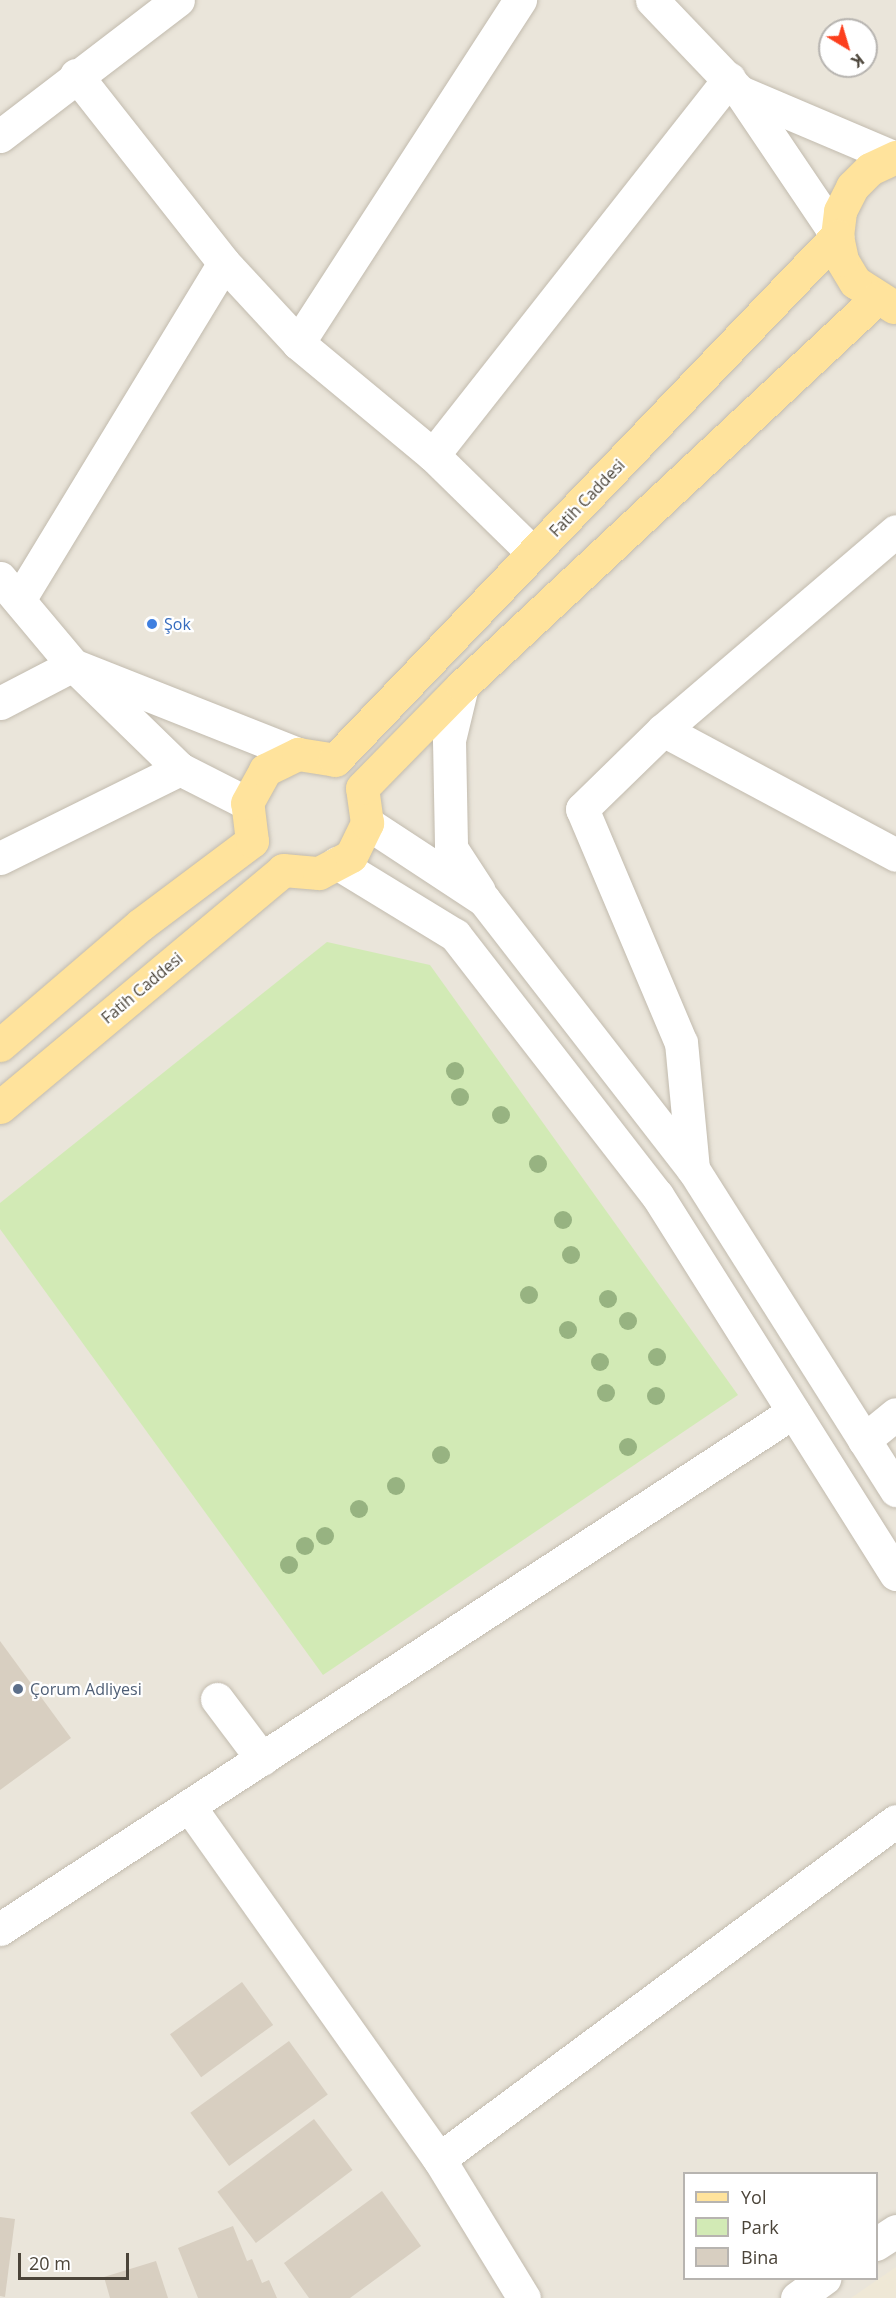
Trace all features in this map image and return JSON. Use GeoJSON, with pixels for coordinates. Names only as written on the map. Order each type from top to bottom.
{"type":"FeatureCollection","features":[{"type":"Feature","properties":{"kind":"main road"},"geometry":{"type":"LineString","coordinates":[[362,788],[462,686],[886,303],[855,282],[842,260],[837,236],[840,211],[852,188],[870,169],[895,157]]}},
{"type":"Feature","properties":{"kind":"main road","name":"Fatih Caddesi"},"geometry":{"type":"LineString","coordinates":[[335,760],[837,236]]}},
{"type":"Feature","properties":{"kind":"main road"},"geometry":{"type":"LineString","coordinates":[[298,754],[335,760],[362,788],[367,823],[351,856],[319,873],[283,870],[252,841],[247,803],[265,770],[298,754]]}},
{"type":"Feature","properties":{"kind":"main road"},"geometry":{"type":"LineString","coordinates":[[0,1045],[140,925],[252,841]]}},
{"type":"Feature","properties":{"kind":"main road","name":"Fatih Caddesi"},"geometry":{"type":"LineString","coordinates":[[0,1107],[283,870]]}},
{"type":"Feature","properties":{"kind":"street"},"geometry":{"type":"LineString","coordinates":[[0,136],[76,75],[178,0]]}},
{"type":"Feature","properties":{"kind":"street"},"geometry":{"type":"LineString","coordinates":[[298,343],[520,0]]}},
{"type":"Feature","properties":{"kind":"street"},"geometry":{"type":"LineString","coordinates":[[652,0],[734,86],[837,236]]}},
{"type":"Feature","properties":{"kind":"street"},"geometry":{"type":"LineString","coordinates":[[76,75],[224,263],[298,343],[433,455],[533,553]]}},
{"type":"Feature","properties":{"kind":"street"},"geometry":{"type":"LineString","coordinates":[[433,455],[734,86]]}},
{"type":"Feature","properties":{"kind":"street"},"geometry":{"type":"LineString","coordinates":[[734,86],[895,157]]}},
{"type":"Feature","properties":{"kind":"street"},"geometry":{"type":"LineString","coordinates":[[224,263],[10,589],[74,665],[180,769],[247,803]]}},
{"type":"Feature","properties":{"kind":"street"},"geometry":{"type":"LineString","coordinates":[[693,1169],[681,1043],[582,809],[663,730],[896,531]]}},
{"type":"Feature","properties":{"kind":"street"},"geometry":{"type":"LineString","coordinates":[[0,703],[74,665],[298,754]]}},
{"type":"Feature","properties":{"kind":"street"},"geometry":{"type":"LineString","coordinates":[[462,686],[449,740],[452,848],[484,900],[693,1169],[896,1490]]}},
{"type":"Feature","properties":{"kind":"street"},"geometry":{"type":"LineString","coordinates":[[663,730],[896,855]]}},
{"type":"Feature","properties":{"kind":"street"},"geometry":{"type":"LineString","coordinates":[[0,858],[180,769]]}},
{"type":"Feature","properties":{"kind":"street"},"geometry":{"type":"LineString","coordinates":[[367,823],[484,900]]}},
{"type":"Feature","properties":{"kind":"street"},"geometry":{"type":"LineString","coordinates":[[337,863],[455,935],[657,1195],[896,1574]]}},
{"type":"Feature","properties":{"kind":"street"},"geometry":{"type":"LineString","coordinates":[[0,1929],[793,1412]]}},
{"type":"Feature","properties":{"kind":"street"},"geometry":{"type":"LineString","coordinates":[[864,1440],[896,1414]]}},
{"type":"Feature","properties":{"kind":"street"},"geometry":{"type":"LineString","coordinates":[[217,1699],[262,1759]]}},
{"type":"Feature","properties":{"kind":"street"},"geometry":{"type":"LineString","coordinates":[[189,1806],[439,2159],[512,2295]]}},
{"type":"Feature","properties":{"kind":"street"},"geometry":{"type":"LineString","coordinates":[[439,2159],[896,1821]]}},
{"type":"Feature","properties":{"kind":"street"},"geometry":{"type":"LineString","coordinates":[[878,2243],[896,2231]]}},
{"type":"Feature","properties":{"kind":"street"},"geometry":{"type":"LineString","coordinates":[[797,2298],[822,2280]]}},
{"type":"Feature","properties":{"kind":"shaded area"},"geometry":{"type":"Polygon","coordinates":[[[0,0],[896,0],[896,2298],[0,2298],[0,0]]]}},
{"type":"Feature","properties":{"kind":"shaded area"},"geometry":{"type":"Polygon","coordinates":[[[896,2267],[896,2298],[851,2298],[878,2280],[896,2267]]]}},
{"type":"Feature","properties":{"kind":"green space"},"geometry":{"type":"Polygon","coordinates":[[[327,942],[430,965],[738,1395],[323,1675],[0,1229],[0,1203],[327,942]]]}},
{"type":"Feature","properties":{"kind":"building","name":"Çorum Adliyesi"},"geometry":{"type":"Polygon","coordinates":[[[0,1641],[71,1738],[0,1790],[0,1641]]]}},
{"type":"Feature","properties":{"kind":"building"},"geometry":{"type":"Polygon","coordinates":[[[242,1982],[273,2025],[201,2077],[170,2034],[242,1982]]]}},
{"type":"Feature","properties":{"kind":"building"},"geometry":{"type":"Polygon","coordinates":[[[289,2041],[328,2094],[229,2166],[190,2113],[289,2041]]]}},
{"type":"Feature","properties":{"kind":"building"},"geometry":{"type":"Polygon","coordinates":[[[314,2119],[353,2170],[256,2243],[217,2192],[314,2119]]]}},
{"type":"Feature","properties":{"kind":"building"},"geometry":{"type":"Polygon","coordinates":[[[382,2191],[421,2246],[350,2298],[309,2298],[284,2263],[382,2191]]]}},
{"type":"Feature","properties":{"kind":"building"},"geometry":{"type":"Polygon","coordinates":[[[0,2217],[15,2219],[5,2297],[0,2296],[0,2217]]]}},
{"type":"Feature","properties":{"kind":"building"},"geometry":{"type":"Polygon","coordinates":[[[233,2226],[247,2261],[252,2259],[262,2283],[269,2280],[277,2298],[198,2298],[178,2248],[233,2226]]]}},
{"type":"Feature","properties":{"kind":"building"},"geometry":{"type":"Polygon","coordinates":[[[156,2261],[168,2298],[110,2298],[104,2277],[156,2261]]]}},
{"type":"Feature","properties":{"kind":"place","name":"Şok"},"geometry":{"type":"Point","coordinates":[152,624]}},
{"type":"Feature","properties":{"kind":"place","name":"Çorum Adliyesi"},"geometry":{"type":"Point","coordinates":[18,1689]}}]}
